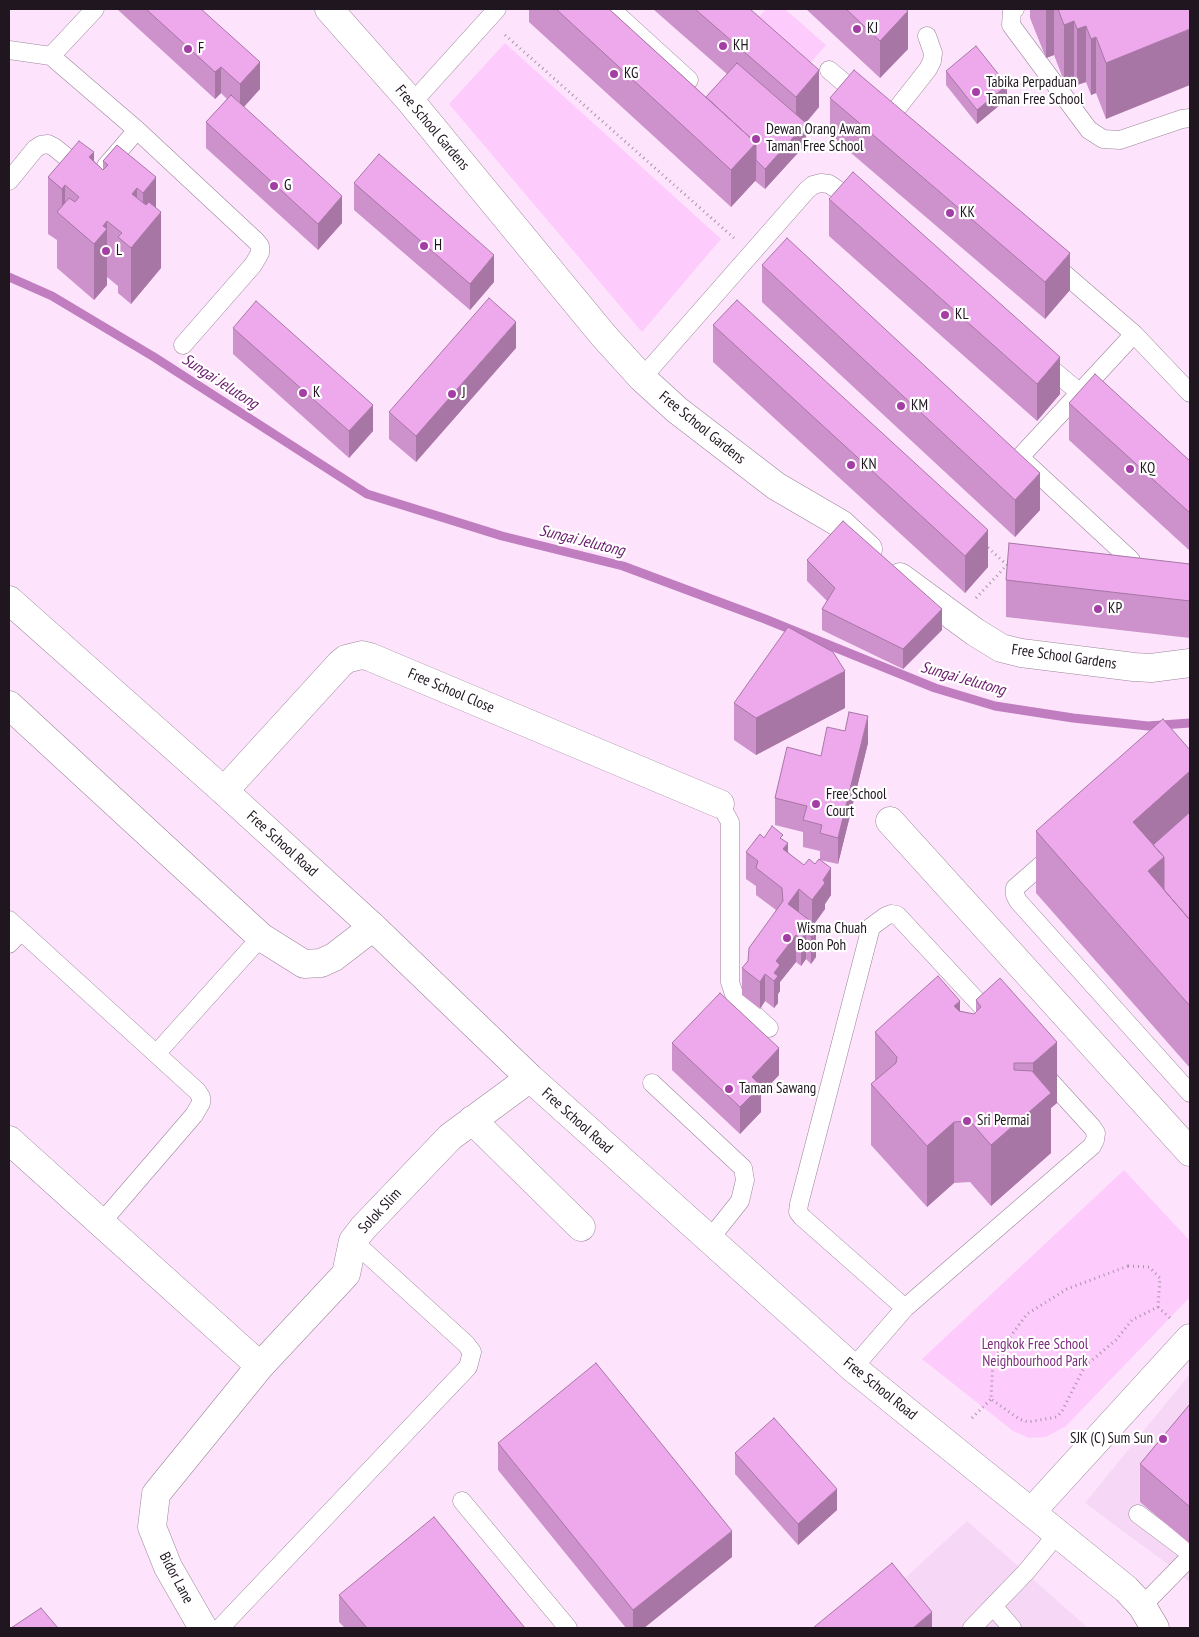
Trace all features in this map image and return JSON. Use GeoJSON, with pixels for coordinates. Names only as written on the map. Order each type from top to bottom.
{"type":"FeatureCollection","features":[{"type":"Feature","properties":{"kind":"street","name":"Free School Gardens"},"geometry":{"type":"LineString","coordinates":[[329,9],[412,103],[603,335],[642,378],[677,410],[776,486],[841,524],[898,576],[1001,648],[1021,653],[1134,668],[1151,668],[1190,663]]}},
{"type":"Feature","properties":{"kind":"street","name":"Free School Road"},"geometry":{"type":"LineString","coordinates":[[9,600],[224,791],[373,927],[530,1078],[709,1240],[853,1368],[1126,1589],[1149,1617]]}},
{"type":"Feature","properties":{"kind":"street","name":"Free School Close"},"geometry":{"type":"LineString","coordinates":[[224,791],[340,664],[346,659],[362,655],[720,804]]}},
{"type":"Feature","properties":{"kind":"street"},"geometry":{"type":"LineString","coordinates":[[9,705],[262,937],[304,964],[321,963],[342,951],[373,927]]}},
{"type":"Feature","properties":{"kind":"street"},"geometry":{"type":"LineString","coordinates":[[890,822],[1190,1152]]}},
{"type":"Feature","properties":{"kind":"street","name":"Solok Slim"},"geometry":{"type":"LineString","coordinates":[[152,1527],[156,1494],[260,1366],[346,1274],[353,1241],[363,1228],[450,1137],[499,1103],[530,1078]]}},
{"type":"Feature","properties":{"kind":"street"},"geometry":{"type":"LineString","coordinates":[[472,1120],[581,1227]]}},
{"type":"Feature","properties":{"kind":"street"},"geometry":{"type":"LineString","coordinates":[[9,1140],[260,1366]]}},
{"type":"Feature","properties":{"kind":"street"},"geometry":{"type":"LineString","coordinates":[[1032,1511],[1190,1338]]}},
{"type":"Feature","properties":{"kind":"street","name":"Bidor Lane"},"geometry":{"type":"LineString","coordinates":[[152,1527],[168,1567],[204,1628]]}},
{"type":"Feature","properties":{"kind":"lane"},"geometry":{"type":"LineString","coordinates":[[51,56],[95,9]]}},
{"type":"Feature","properties":{"kind":"lane"},"geometry":{"type":"LineString","coordinates":[[611,9],[689,80]]}},
{"type":"Feature","properties":{"kind":"lane"},"geometry":{"type":"LineString","coordinates":[[1015,9],[1012,11],[1011,25],[1089,130],[1103,138],[1120,140],[1190,118]]}},
{"type":"Feature","properties":{"kind":"lane"},"geometry":{"type":"LineString","coordinates":[[412,103],[492,14]]}},
{"type":"Feature","properties":{"kind":"lane"},"geometry":{"type":"LineString","coordinates":[[888,120],[932,61],[933,52],[927,36]]}},
{"type":"Feature","properties":{"kind":"lane"},"geometry":{"type":"LineString","coordinates":[[9,50],[51,56],[137,130],[260,246],[260,253],[252,265],[183,345]]}},
{"type":"Feature","properties":{"kind":"lane"},"geometry":{"type":"LineString","coordinates":[[829,70],[903,133]]}},
{"type":"Feature","properties":{"kind":"lane"},"geometry":{"type":"LineString","coordinates":[[9,181],[35,149],[41,145],[48,144],[91,176],[97,175],[137,130]]}},
{"type":"Feature","properties":{"kind":"lane"},"geometry":{"type":"LineString","coordinates":[[642,378],[813,185],[821,183],[837,188],[869,214]]}},
{"type":"Feature","properties":{"kind":"lane"},"geometry":{"type":"LineString","coordinates":[[769,234],[784,247]]}},
{"type":"Feature","properties":{"kind":"lane"},"geometry":{"type":"LineString","coordinates":[[1037,250],[1134,334],[1190,394]]}},
{"type":"Feature","properties":{"kind":"lane"},"geometry":{"type":"LineString","coordinates":[[1020,457],[1134,334]]}},
{"type":"Feature","properties":{"kind":"lane"},"geometry":{"type":"LineString","coordinates":[[1034,354],[1079,392]]}},
{"type":"Feature","properties":{"kind":"lane"},"geometry":{"type":"LineString","coordinates":[[1005,444],[1131,560]]}},
{"type":"Feature","properties":{"kind":"lane"},"geometry":{"type":"LineString","coordinates":[[720,804],[730,822],[730,982],[735,997],[769,1028]]}},
{"type":"Feature","properties":{"kind":"lane"},"geometry":{"type":"LineString","coordinates":[[1065,845],[1020,882],[1015,888],[1015,895],[1018,901],[1190,1093]]}},
{"type":"Feature","properties":{"kind":"lane"},"geometry":{"type":"LineString","coordinates":[[905,1308],[798,1212],[871,927],[891,914],[902,918],[1001,1026]]}},
{"type":"Feature","properties":{"kind":"lane"},"geometry":{"type":"LineString","coordinates":[[13,932],[156,1054],[197,1091],[201,1097],[201,1103],[194,1115],[102,1223]]}},
{"type":"Feature","properties":{"kind":"lane"},"geometry":{"type":"LineString","coordinates":[[156,1054],[262,937]]}},
{"type":"Feature","properties":{"kind":"lane"},"geometry":{"type":"LineString","coordinates":[[853,1368],[905,1308],[1092,1146],[1096,1133],[1092,1127],[1027,1055]]}},
{"type":"Feature","properties":{"kind":"lane"},"geometry":{"type":"LineString","coordinates":[[652,1083],[743,1168],[745,1180],[740,1201],[709,1240]]}},
{"type":"Feature","properties":{"kind":"lane"},"geometry":{"type":"LineString","coordinates":[[220,1628],[468,1367],[472,1352],[466,1344],[353,1241]]}},
{"type":"Feature","properties":{"kind":"lane"},"geometry":{"type":"LineString","coordinates":[[462,1501],[568,1628]]}},
{"type":"Feature","properties":{"kind":"lane"},"geometry":{"type":"LineString","coordinates":[[1138,1514],[1190,1553]]}},
{"type":"Feature","properties":{"kind":"lane"},"geometry":{"type":"LineString","coordinates":[[972,1628],[1026,1572],[1058,1533]]}},
{"type":"Feature","properties":{"kind":"lane"},"geometry":{"type":"LineString","coordinates":[[1149,1617],[1190,1557]]}},
{"type":"Feature","properties":{"kind":"lane"},"geometry":{"type":"LineString","coordinates":[[993,1606],[1012,1628]]}},
{"type":"Feature","properties":{"kind":"path"},"geometry":{"type":"LineString","coordinates":[[492,14],[751,254]]}},
{"type":"Feature","properties":{"kind":"path"},"geometry":{"type":"LineString","coordinates":[[956,618],[1006,565],[985,545]]}},
{"type":"Feature","properties":{"kind":"path"},"geometry":{"type":"LineString","coordinates":[[972,1418],[991,1399],[993,1360],[1027,1314],[1067,1289],[1128,1266],[1149,1267],[1160,1278],[1158,1307],[1132,1320],[1116,1340],[1085,1366],[1062,1411],[1057,1416],[1028,1422],[1018,1419],[991,1399]]}},
{"type":"Feature","properties":{"kind":"shaded area","name":"SJK (C) Sum Sun"},"geometry":{"type":"Polygon","coordinates":[[[1189,1375],[1190,1583],[1177,1571],[1085,1503],[1189,1375]]]}},
{"type":"Feature","properties":{"kind":"shaded area"},"geometry":{"type":"Polygon","coordinates":[[[967,1521],[1088,1628],[845,1628],[892,1590],[967,1521]]]}},
{"type":"Feature","properties":{"kind":"green space"},"geometry":{"type":"Polygon","coordinates":[[[766,9],[785,9],[826,45],[800,75],[749,28],[766,9]]]}},
{"type":"Feature","properties":{"kind":"green space"},"geometry":{"type":"Polygon","coordinates":[[[505,43],[721,239],[642,332],[449,104],[505,43]]]}},
{"type":"Feature","properties":{"kind":"green space","name":"Lengkok Free School Neighbourhood Park"},"geometry":{"type":"Polygon","coordinates":[[[1124,1170],[1190,1241],[1190,1297],[1066,1426],[1046,1437],[1029,1438],[1013,1431],[922,1359],[1124,1170]]]}},
{"type":"Feature","properties":{"kind":"building"},"geometry":{"type":"Polygon","coordinates":[[[146,9],[201,9],[260,62],[240,84],[221,67],[215,72],[146,9]]]}},
{"type":"Feature","properties":{"kind":"building"},"geometry":{"type":"Polygon","coordinates":[[[556,9],[609,9],[756,143],[731,170],[556,9]]]}},
{"type":"Feature","properties":{"kind":"building"},"geometry":{"type":"Polygon","coordinates":[[[695,9],[750,9],[819,70],[796,97],[695,9]]]}},
{"type":"Feature","properties":{"kind":"building"},"geometry":{"type":"Polygon","coordinates":[[[846,9],[905,9],[908,11],[880,41],[846,9]]]}},
{"type":"Feature","properties":{"kind":"building"},"geometry":{"type":"Polygon","coordinates":[[[1058,9],[1190,9],[1190,29],[1106,63],[1096,37],[1091,39],[1086,26],[1077,29],[1074,21],[1064,25],[1058,9]]]}},
{"type":"Feature","properties":{"kind":"building","name":"Tabika Perpaduan Taman Free School"},"geometry":{"type":"Polygon","coordinates":[[[976,46],[1007,85],[977,110],[946,71],[976,46]]]}},
{"type":"Feature","properties":{"kind":"building"},"geometry":{"type":"Polygon","coordinates":[[[737,63],[806,123],[765,169],[756,160],[756,143],[706,97],[737,63]]]}},
{"type":"Feature","properties":{"kind":"building"},"geometry":{"type":"Polygon","coordinates":[[[854,70],[1070,253],[1045,282],[830,98],[854,70]]]}},
{"type":"Feature","properties":{"kind":"building"},"geometry":{"type":"Polygon","coordinates":[[[231,95],[342,196],[318,224],[206,122],[231,95]]]}},
{"type":"Feature","properties":{"kind":"building"},"geometry":{"type":"Polygon","coordinates":[[[79,141],[94,152],[89,157],[103,170],[108,165],[103,161],[117,145],[156,177],[143,193],[137,188],[132,194],[146,205],[149,202],[161,212],[131,248],[118,237],[122,233],[107,221],[103,226],[107,229],[94,244],[57,212],[69,198],[75,202],[79,197],[65,185],[62,189],[48,177],[79,141]]]}},
{"type":"Feature","properties":{"kind":"building"},"geometry":{"type":"Polygon","coordinates":[[[379,154],[494,255],[470,284],[354,183],[379,154]]]}},
{"type":"Feature","properties":{"kind":"building"},"geometry":{"type":"Polygon","coordinates":[[[853,172],[1060,357],[1037,384],[829,199],[853,172]]]}},
{"type":"Feature","properties":{"kind":"building"},"geometry":{"type":"Polygon","coordinates":[[[787,238],[1040,473],[1015,500],[762,265],[787,238]]]}},
{"type":"Feature","properties":{"kind":"building"},"geometry":{"type":"Polygon","coordinates":[[[489,298],[516,322],[416,436],[389,412],[489,298]]]}},
{"type":"Feature","properties":{"kind":"building"},"geometry":{"type":"Polygon","coordinates":[[[737,300],[988,530],[965,556],[713,325],[737,300]]]}},
{"type":"Feature","properties":{"kind":"building"},"geometry":{"type":"Polygon","coordinates":[[[256,301],[373,405],[349,431],[233,328],[256,301]]]}},
{"type":"Feature","properties":{"kind":"building"},"geometry":{"type":"Polygon","coordinates":[[[1095,374],[1190,461],[1190,513],[1069,403],[1095,374]]]}},
{"type":"Feature","properties":{"kind":"building"},"geometry":{"type":"Polygon","coordinates":[[[843,521],[942,609],[903,649],[822,609],[835,588],[807,560],[843,521]]]}},
{"type":"Feature","properties":{"kind":"building"},"geometry":{"type":"Polygon","coordinates":[[[1009,543],[1190,564],[1190,601],[1006,580],[1009,543]]]}},
{"type":"Feature","properties":{"kind":"building"},"geometry":{"type":"Polygon","coordinates":[[[788,627],[833,652],[845,671],[756,718],[734,703],[788,627]]]}},
{"type":"Feature","properties":{"kind":"building","name":"Free School Court"},"geometry":{"type":"Polygon","coordinates":[[[849,712],[868,716],[838,838],[820,833],[822,825],[803,820],[807,806],[775,798],[787,747],[821,756],[827,727],[845,731],[849,712]]]}},
{"type":"Feature","properties":{"kind":"building"},"geometry":{"type":"Polygon","coordinates":[[[1163,719],[1190,750],[1190,771],[1133,822],[1164,857],[1148,871],[1190,920],[1190,1006],[1036,831],[1163,719]]]}},
{"type":"Feature","properties":{"kind":"building"},"geometry":{"type":"Polygon","coordinates":[[[1190,812],[1190,920],[1164,890],[1164,857],[1153,845],[1190,812]]]}},
{"type":"Feature","properties":{"kind":"building"},"geometry":{"type":"Polygon","coordinates":[[[772,826],[783,835],[780,838],[788,843],[783,849],[804,865],[809,859],[815,864],[819,859],[831,868],[823,880],[825,883],[812,900],[799,889],[788,904],[809,920],[806,923],[816,931],[811,937],[806,933],[801,939],[796,935],[776,961],[780,965],[774,973],[778,976],[774,981],[765,974],[760,982],[742,968],[748,961],[749,948],[783,901],[782,888],[756,868],[758,861],[746,852],[760,834],[764,838],[772,826]]]}},
{"type":"Feature","properties":{"kind":"building"},"geometry":{"type":"Polygon","coordinates":[[[938,976],[960,1001],[954,1006],[959,1011],[974,1014],[981,1007],[976,1000],[1000,978],[1057,1042],[1033,1063],[1014,1063],[1014,1070],[1032,1071],[1051,1093],[991,1145],[970,1121],[954,1122],[927,1146],[871,1084],[896,1063],[897,1057],[875,1032],[938,976]]]}},
{"type":"Feature","properties":{"kind":"building"},"geometry":{"type":"Polygon","coordinates":[[[720,993],[779,1048],[752,1077],[761,1086],[740,1107],[672,1043],[720,993]]]}},
{"type":"Feature","properties":{"kind":"building"},"geometry":{"type":"Polygon","coordinates":[[[596,1363],[732,1531],[633,1610],[498,1443],[596,1363]]]}},
{"type":"Feature","properties":{"kind":"building"},"geometry":{"type":"Polygon","coordinates":[[[1190,1404],[1190,1507],[1140,1464],[1190,1404]]]}},
{"type":"Feature","properties":{"kind":"building"},"geometry":{"type":"Polygon","coordinates":[[[774,1418],[837,1489],[798,1524],[735,1453],[774,1418]]]}},
{"type":"Feature","properties":{"kind":"building"},"geometry":{"type":"Polygon","coordinates":[[[434,1517],[525,1628],[367,1628],[339,1595],[434,1517]]]}},
{"type":"Feature","properties":{"kind":"building"},"geometry":{"type":"Polygon","coordinates":[[[892,1563],[932,1612],[913,1628],[813,1628],[892,1563]]]}},
{"type":"Feature","properties":{"kind":"building"},"geometry":{"type":"Polygon","coordinates":[[[41,1608],[58,1628],[11,1628],[41,1608]]]}},
{"type":"Feature","properties":{"kind":"waterway","name":"Sungai Jelutong"},"geometry":{"type":"LineString","coordinates":[[9,277],[52,296],[154,357],[367,494],[502,536],[623,566],[765,619],[935,688],[995,706],[1073,718],[1148,726],[1190,723]]}},
{"type":"Feature","properties":{"kind":"place","name":"KJ"},"geometry":{"type":"Point","coordinates":[857,29]}},
{"type":"Feature","properties":{"kind":"place","name":"KH"},"geometry":{"type":"Point","coordinates":[723,46]}},
{"type":"Feature","properties":{"kind":"place","name":"F"},"geometry":{"type":"Point","coordinates":[188,49]}},
{"type":"Feature","properties":{"kind":"place","name":"KG"},"geometry":{"type":"Point","coordinates":[614,74]}},
{"type":"Feature","properties":{"kind":"place","name":"Tabika Perpaduan Taman Free School"},"geometry":{"type":"Point","coordinates":[976,92]}},
{"type":"Feature","properties":{"kind":"place","name":"Dewan Orang Awam Taman Free School"},"geometry":{"type":"Point","coordinates":[756,139]}},
{"type":"Feature","properties":{"kind":"place","name":"G"},"geometry":{"type":"Point","coordinates":[274,186]}},
{"type":"Feature","properties":{"kind":"place","name":"KK"},"geometry":{"type":"Point","coordinates":[950,213]}},
{"type":"Feature","properties":{"kind":"place","name":"H"},"geometry":{"type":"Point","coordinates":[424,246]}},
{"type":"Feature","properties":{"kind":"place","name":"L"},"geometry":{"type":"Point","coordinates":[106,251]}},
{"type":"Feature","properties":{"kind":"place","name":"KL"},"geometry":{"type":"Point","coordinates":[945,315]}},
{"type":"Feature","properties":{"kind":"place","name":"K"},"geometry":{"type":"Point","coordinates":[303,393]}},
{"type":"Feature","properties":{"kind":"place","name":"J"},"geometry":{"type":"Point","coordinates":[452,394]}},
{"type":"Feature","properties":{"kind":"place","name":"KM"},"geometry":{"type":"Point","coordinates":[901,406]}},
{"type":"Feature","properties":{"kind":"place","name":"KN"},"geometry":{"type":"Point","coordinates":[851,465]}},
{"type":"Feature","properties":{"kind":"place","name":"KQ"},"geometry":{"type":"Point","coordinates":[1130,469]}},
{"type":"Feature","properties":{"kind":"place","name":"KP"},"geometry":{"type":"Point","coordinates":[1098,609]}},
{"type":"Feature","properties":{"kind":"place","name":"Free School Court"},"geometry":{"type":"Point","coordinates":[816,804]}},
{"type":"Feature","properties":{"kind":"place","name":"Wisma Chuah Boon Poh"},"geometry":{"type":"Point","coordinates":[787,938]}},
{"type":"Feature","properties":{"kind":"place","name":"Taman Sawang"},"geometry":{"type":"Point","coordinates":[729,1089]}},
{"type":"Feature","properties":{"kind":"place","name":"Sri Permai"},"geometry":{"type":"Point","coordinates":[967,1121]}},
{"type":"Feature","properties":{"kind":"place","name":"SJK (C) Sum Sun"},"geometry":{"type":"Point","coordinates":[1163,1439]}}]}
